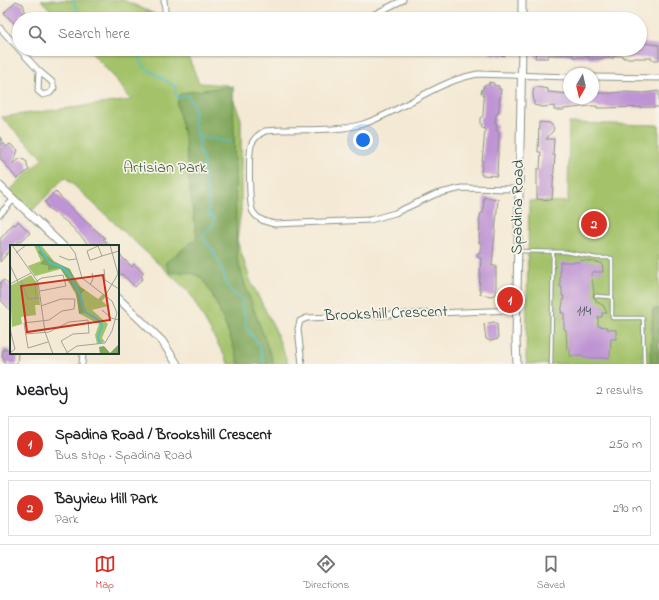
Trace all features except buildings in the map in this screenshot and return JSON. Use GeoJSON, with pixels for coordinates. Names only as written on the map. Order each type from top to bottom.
{"type":"FeatureCollection","features":[{"type":"Feature","properties":{"kind":"street"},"geometry":{"type":"LineString","coordinates":[[164,0],[165,12]]}},
{"type":"Feature","properties":{"kind":"street"},"geometry":{"type":"LineString","coordinates":[[379,12],[404,0]]}},
{"type":"Feature","properties":{"kind":"street"},"geometry":{"type":"LineString","coordinates":[[522,0],[522,12]]}},
{"type":"Feature","properties":{"kind":"street"},"geometry":{"type":"LineString","coordinates":[[0,28],[12,41]]}},
{"type":"Feature","properties":{"kind":"street"},"geometry":{"type":"LineString","coordinates":[[25,56],[39,71],[52,82],[54,88],[50,93],[43,95],[38,91],[39,71]]}},
{"type":"Feature","properties":{"kind":"street","name":"Spadina Road"},"geometry":{"type":"LineString","coordinates":[[517,364],[516,310],[522,56]]}},
{"type":"Feature","properties":{"kind":"street"},"geometry":{"type":"LineString","coordinates":[[519,189],[462,188],[436,194],[395,213],[370,220],[347,222],[270,223],[259,219],[251,206],[250,148],[258,135],[265,131],[346,127],[363,124],[441,86],[467,76],[478,74],[563,77]]}},
{"type":"Feature","properties":{"kind":"street"},"geometry":{"type":"LineString","coordinates":[[599,77],[659,78]]}},
{"type":"Feature","properties":{"kind":"street"},"geometry":{"type":"LineString","coordinates":[[0,186],[62,245]]}},
{"type":"Feature","properties":{"kind":"street"},"geometry":{"type":"LineString","coordinates":[[0,214],[14,199]]}},
{"type":"Feature","properties":{"kind":"street"},"geometry":{"type":"LineString","coordinates":[[119,300],[162,341],[177,364]]}},
{"type":"Feature","properties":{"kind":"street","name":"Brookshill Crescent"},"geometry":{"type":"LineString","coordinates":[[302,364],[298,330],[300,321],[306,318],[516,310]]}},
{"type":"Feature","properties":{"kind":"lane"},"geometry":{"type":"LineString","coordinates":[[517,250],[612,258],[612,318],[643,318],[644,364]]}},
{"type":"Feature","properties":{"kind":"lane"},"geometry":{"type":"LineString","coordinates":[[551,364],[553,252]]}},
{"type":"Feature","properties":{"kind":"lane"},"geometry":{"type":"LineString","coordinates":[[596,296],[612,297]]}},
{"type":"Feature","properties":{"kind":"green space"},"geometry":{"type":"Polygon","coordinates":[[[41,0],[123,0],[150,12],[52,12],[41,0]]]}},
{"type":"Feature","properties":{"kind":"green space","name":"Artisian Park"},"geometry":{"type":"Polygon","coordinates":[[[95,56],[188,56],[199,83],[228,85],[241,119],[241,210],[237,240],[251,282],[275,329],[288,364],[229,364],[189,292],[65,177],[29,214],[7,193],[43,158],[1,117],[131,100],[115,78],[95,56]]]}},
{"type":"Feature","properties":{"kind":"green space"},"geometry":{"type":"Polygon","coordinates":[[[233,86],[237,258],[246,288],[274,364],[239,364],[222,317],[205,282],[200,277],[189,273],[170,273],[165,263],[197,238],[191,200],[185,140],[177,105],[179,95],[188,92],[233,86]]]}},
{"type":"Feature","properties":{"kind":"green space"},"geometry":{"type":"Polygon","coordinates":[[[569,123],[659,125],[659,364],[527,364],[529,201],[568,202],[569,123]]]}},
{"type":"Feature","properties":{"kind":"green space"},"geometry":{"type":"Polygon","coordinates":[[[653,309],[659,309],[659,364],[650,364],[653,309]]]}},
{"type":"Feature","properties":{"kind":"waterway"},"geometry":{"type":"LineString","coordinates":[[74,0],[78,12]]}},
{"type":"Feature","properties":{"kind":"waterway"},"geometry":{"type":"LineString","coordinates":[[140,56],[144,67],[176,87],[175,92],[177,97],[180,98],[183,95],[187,96],[193,104],[195,111],[193,117],[200,144],[199,150],[204,162],[203,172],[208,195],[209,215],[215,218],[212,227],[204,233],[203,239],[213,250],[224,274],[227,286],[234,294],[242,298],[242,307],[246,319],[245,326],[259,345],[264,364]]}},
{"type":"Feature","properties":{"kind":"waterway"},"geometry":{"type":"LineString","coordinates":[[198,137],[232,142]]}},
{"type":"Feature","properties":{"kind":"place","name":"Bayview Hill Park"},"geometry":{"type":"Point","coordinates":[594,224]}},
{"type":"Feature","properties":{"kind":"place","name":"Spadina Road / Brookshill Crescent"},"geometry":{"type":"Point","coordinates":[510,300]}}]}
